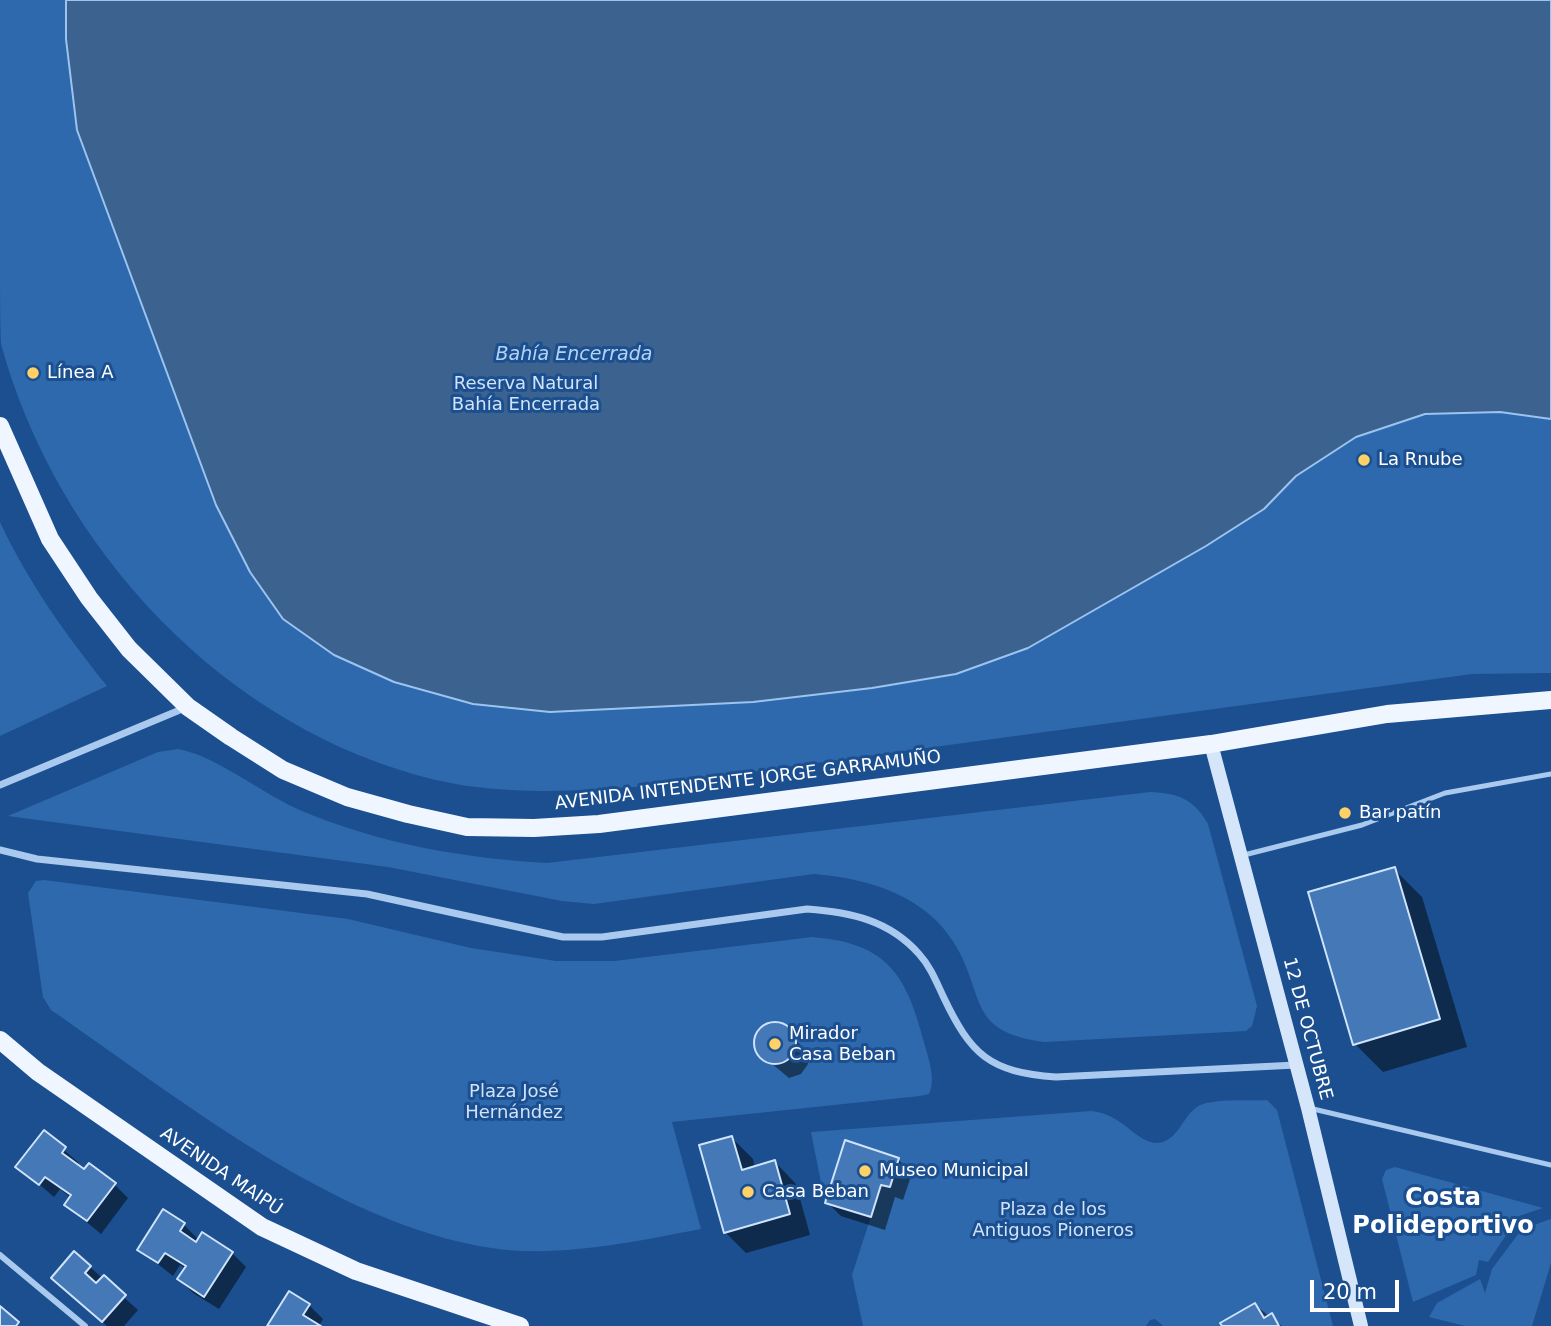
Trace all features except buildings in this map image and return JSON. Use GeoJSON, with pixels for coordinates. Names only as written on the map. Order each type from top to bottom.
{"type":"FeatureCollection","features":[{"type":"Feature","properties":{"kind":"main road","name":"AVENIDA INTENDENTE JORGE GARRAMUÑO"},"geometry":{"type":"LineString","coordinates":[[0,426],[50,540],[129,649],[188,707],[284,770],[347,797],[467,827],[534,828],[599,824],[1211,744],[1387,714],[1551,700]]}},
{"type":"Feature","properties":{"kind":"main road","name":"12 DE OCTUBRE"},"geometry":{"type":"LineString","coordinates":[[1211,744],[1297,1065],[1361,1326]]}},
{"type":"Feature","properties":{"kind":"main road","name":"AVENIDA MAIPÚ"},"geometry":{"type":"LineString","coordinates":[[0,1040],[38,1072],[262,1227],[356,1271],[520,1326]]}},
{"type":"Feature","properties":{"kind":"street"},"geometry":{"type":"LineString","coordinates":[[0,785],[188,707]]}},
{"type":"Feature","properties":{"kind":"street"},"geometry":{"type":"LineString","coordinates":[[0,850],[37,859],[367,894],[563,937],[602,937],[807,909],[836,911],[887,927],[904,939],[930,970],[968,1043],[991,1061],[1026,1075],[1056,1077],[1297,1065]]}},
{"type":"Feature","properties":{"kind":"street"},"geometry":{"type":"LineString","coordinates":[[0,1255],[85,1326]]}},
{"type":"Feature","properties":{"kind":"lane"},"geometry":{"type":"LineString","coordinates":[[1241,856],[1363,825],[1445,793],[1551,774]]}},
{"type":"Feature","properties":{"kind":"lane"},"geometry":{"type":"LineString","coordinates":[[1308,1108],[1551,1165]]}},
{"type":"Feature","properties":{"kind":"green space","name":"Bahía Encerrada"},"geometry":{"type":"Polygon","coordinates":[[[0,0],[1551,0],[1551,673],[1472,674],[621,788],[541,791],[462,785],[436,780],[359,755],[287,720],[221,674],[161,620],[108,559],[63,492],[27,420],[1,344],[0,0]]]}},
{"type":"Feature","properties":{"kind":"green space"},"geometry":{"type":"Polygon","coordinates":[[[0,522],[49,607],[107,686],[0,736],[0,522]]]}},
{"type":"Feature","properties":{"kind":"green space"},"geometry":{"type":"Polygon","coordinates":[[[178,749],[208,759],[287,804],[332,823],[422,848],[547,863],[1150,792],[1169,794],[1191,803],[1208,824],[1257,1006],[1252,1026],[1246,1031],[1045,1042],[1019,1037],[1000,1029],[988,1019],[962,957],[938,922],[923,909],[889,890],[852,879],[814,874],[594,904],[562,901],[388,867],[8,816],[158,752],[178,749]]]}},
{"type":"Feature","properties":{"kind":"green space","name":"Plaza José Hernández"},"geometry":{"type":"Polygon","coordinates":[[[36,881],[348,919],[471,948],[556,961],[614,961],[812,937],[838,941],[860,947],[877,956],[891,967],[902,982],[911,1000],[928,1057],[932,1076],[931,1088],[929,1094],[920,1096],[672,1122],[701,1229],[569,1250],[517,1251],[491,1248],[432,1234],[374,1213],[317,1185],[205,1118],[51,1010],[43,997],[28,893],[36,881]]]}},
{"type":"Feature","properties":{"kind":"green space","name":"Plaza de los Antiguos Pioneros"},"geometry":{"type":"Polygon","coordinates":[[[1267,1100],[1277,1110],[1333,1326],[1279,1326],[1272,1313],[1264,1318],[1255,1303],[1221,1323],[1222,1326],[1163,1326],[1155,1319],[1150,1320],[1146,1326],[863,1326],[852,1275],[881,1185],[890,1187],[899,1158],[845,1141],[825,1203],[811,1132],[1091,1111],[1112,1117],[1143,1139],[1158,1143],[1170,1138],[1192,1111],[1203,1104],[1267,1100]]]}},
{"type":"Feature","properties":{"kind":"green space"},"geometry":{"type":"Polygon","coordinates":[[[1395,1167],[1543,1208],[1519,1216],[1488,1262],[1479,1260],[1476,1275],[1413,1302],[1382,1179],[1386,1170],[1395,1167]]]}},
{"type":"Feature","properties":{"kind":"green space"},"geometry":{"type":"Polygon","coordinates":[[[1551,1219],[1551,1263],[1532,1326],[1465,1326],[1429,1317],[1437,1303],[1480,1279],[1485,1293],[1492,1269],[1522,1229],[1551,1219]]]}},
{"type":"Feature","properties":{"kind":"water","name":"Bahía Encerrada"},"geometry":{"type":"Polygon","coordinates":[[[66,0],[1551,0],[1551,419],[1500,412],[1425,414],[1356,437],[1296,476],[1264,509],[1206,546],[1028,648],[956,674],[872,688],[753,702],[550,712],[473,704],[394,682],[334,655],[283,619],[250,572],[216,505],[77,130],[66,39],[66,0]]]}},
{"type":"Feature","properties":{"kind":"place","name":"Línea A"},"geometry":{"type":"Point","coordinates":[33,373]}},
{"type":"Feature","properties":{"kind":"place","name":"La Rnube"},"geometry":{"type":"Point","coordinates":[1364,460]}},
{"type":"Feature","properties":{"kind":"place","name":"Bar patín"},"geometry":{"type":"Point","coordinates":[1345,813]}},
{"type":"Feature","properties":{"kind":"place","name":"Mirador Casa Beban"},"geometry":{"type":"Point","coordinates":[775,1044]}},
{"type":"Feature","properties":{"kind":"place","name":"Museo Municipal"},"geometry":{"type":"Point","coordinates":[865,1171]}},
{"type":"Feature","properties":{"kind":"place","name":"Casa Beban"},"geometry":{"type":"Point","coordinates":[748,1192]}},
{"type":"Feature","properties":{"kind":"district","name":"Costa Polideportivo"},"geometry":{"type":"Point","coordinates":[1443,1213]}},
{"type":"Feature","properties":{"kind":"park label","name":"Reserva Natural Bahía Encerrada"},"geometry":{"type":"Point","coordinates":[526,394]}}]}
